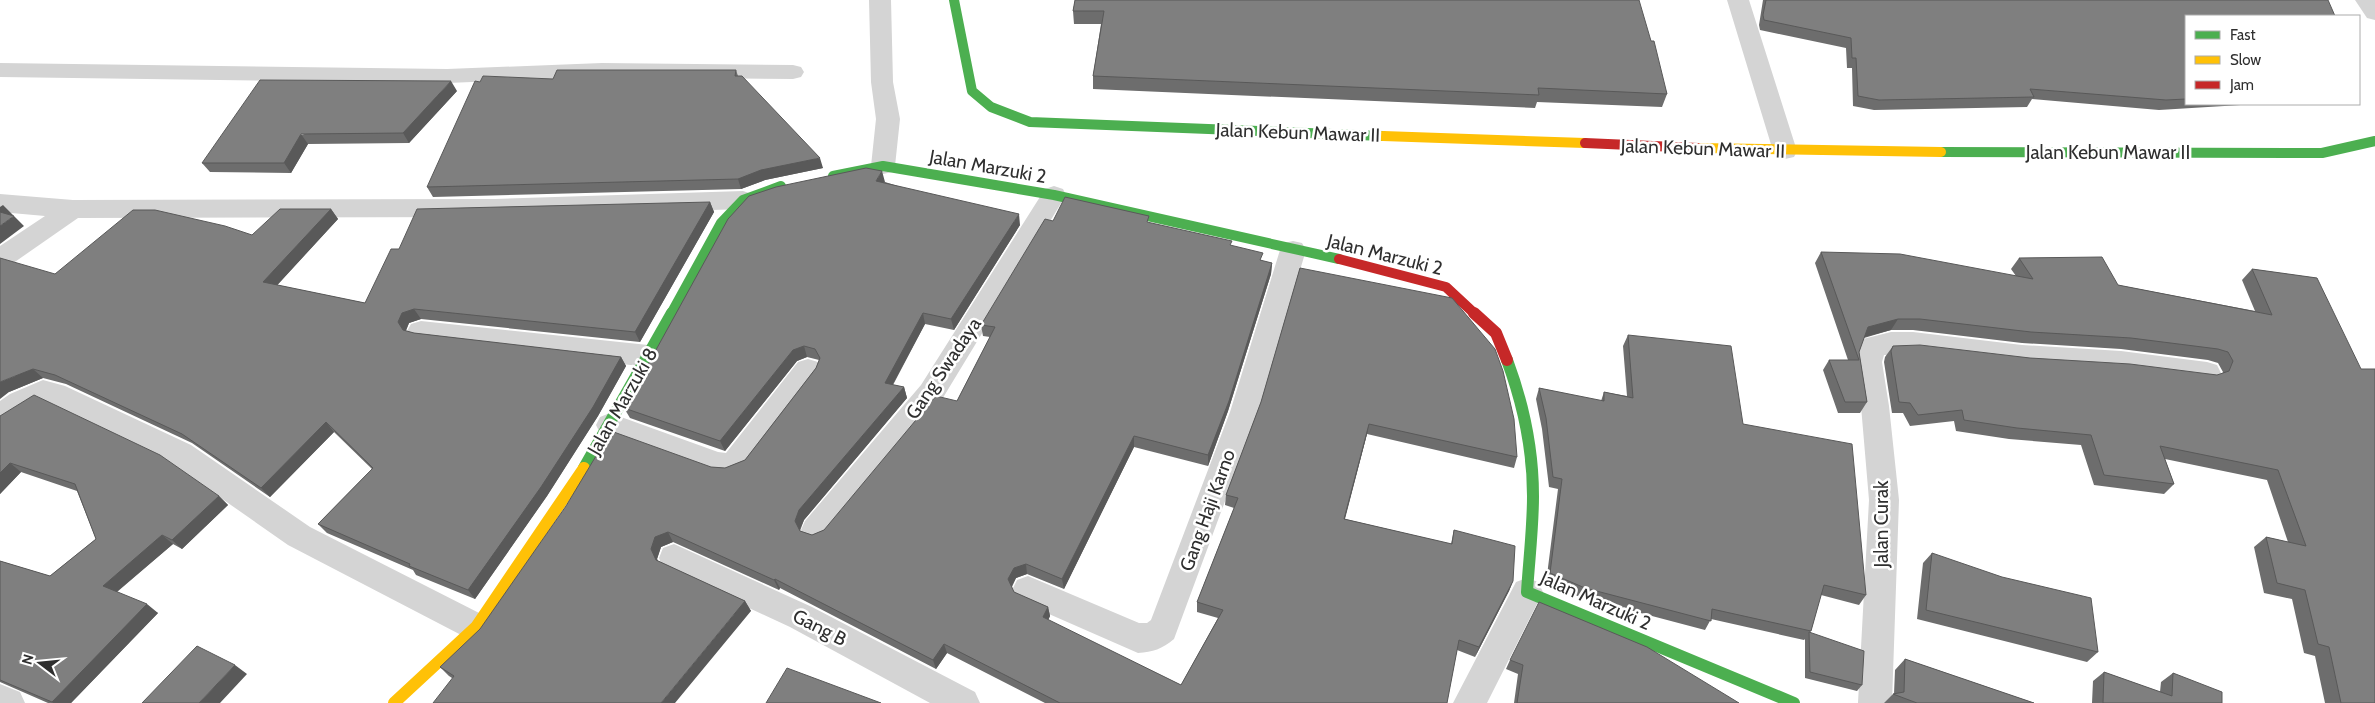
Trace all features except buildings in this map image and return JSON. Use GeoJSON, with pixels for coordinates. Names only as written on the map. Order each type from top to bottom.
{"type":"FeatureCollection","features":[{"type":"Feature","properties":{"kind":"street"},"geometry":{"type":"LineString","coordinates":[[819,178],[883,166],[887,130],[882,82],[880,0]]}},
{"type":"Feature","properties":{"kind":"street","name":"Jalan Kebun Mawar II"},"geometry":{"type":"LineString","coordinates":[[954,0],[972,91],[987,106],[1030,122],[1785,151],[2322,153],[2375,141]]}},
{"type":"Feature","properties":{"kind":"street"},"geometry":{"type":"LineString","coordinates":[[1738,0],[1785,151]]}},
{"type":"Feature","properties":{"kind":"street"},"geometry":{"type":"LineString","coordinates":[[0,70],[447,76],[602,70],[793,72]]}},
{"type":"Feature","properties":{"kind":"street","name":"Jalan Marzuki 2"},"geometry":{"type":"LineString","coordinates":[[883,166],[1054,195],[1383,269],[1446,287],[1496,333],[1516,381],[1526,430],[1533,494],[1527,592],[1794,703]]}},
{"type":"Feature","properties":{"kind":"street","name":"Jalan Marzuki 8"},"geometry":{"type":"LineString","coordinates":[[394,703],[476,627],[560,506],[610,425],[721,224],[743,200],[774,188],[792,184]]}},
{"type":"Feature","properties":{"kind":"street","name":"Gang Swadaya"},"geometry":{"type":"LineString","coordinates":[[816,530],[931,393],[1054,195]]}},
{"type":"Feature","properties":{"kind":"street"},"geometry":{"type":"LineString","coordinates":[[0,203],[73,209],[495,208],[743,200]]}},
{"type":"Feature","properties":{"kind":"street"},"geometry":{"type":"LineString","coordinates":[[0,259],[73,209]]}},
{"type":"Feature","properties":{"kind":"street","name":"Gang Haji Karno"},"geometry":{"type":"LineString","coordinates":[[1028,590],[1138,638],[1153,637],[1163,629],[1244,412],[1292,250]]}},
{"type":"Feature","properties":{"kind":"street"},"geometry":{"type":"LineString","coordinates":[[421,331],[648,356]]}},
{"type":"Feature","properties":{"kind":"street","name":"Jalan Curak"},"geometry":{"type":"LineString","coordinates":[[1875,703],[1884,500],[1875,406],[1868,362],[1873,347],[1891,343],[1913,343],[2022,356],[2121,362],[2207,373]]}},
{"type":"Feature","properties":{"kind":"street"},"geometry":{"type":"LineString","coordinates":[[610,425],[717,464],[730,464],[738,460],[808,370]]}},
{"type":"Feature","properties":{"kind":"street"},"geometry":{"type":"LineString","coordinates":[[0,417],[20,402],[43,392],[55,394],[181,454],[298,536],[476,627]]}},
{"type":"Feature","properties":{"kind":"street","name":"Gang B"},"geometry":{"type":"LineString","coordinates":[[674,558],[801,617],[963,703]]}},
{"type":"Feature","properties":{"kind":"street"},"geometry":{"type":"LineString","coordinates":[[1470,703],[1527,592]]}},
{"type":"Feature","properties":{"kind":"street"},"geometry":{"type":"LineString","coordinates":[[0,700],[8,703]]}},
{"type":"Feature","properties":{"kind":"traffic: fast"},"geometry":{"type":"LineString","coordinates":[[954,0],[972,91],[991,107],[1030,122],[1383,136]]}},
{"type":"Feature","properties":{"kind":"traffic: fast"},"geometry":{"type":"LineString","coordinates":[[1941,152],[2322,153],[2375,141]]}},
{"type":"Feature","properties":{"kind":"traffic: fast"},"geometry":{"type":"LineString","coordinates":[[833,176],[883,166],[1054,195],[1339,259]]}},
{"type":"Feature","properties":{"kind":"traffic: fast"},"geometry":{"type":"LineString","coordinates":[[584,468],[610,425],[721,223],[743,200],[781,186]]}},
{"type":"Feature","properties":{"kind":"traffic: fast"},"geometry":{"type":"LineString","coordinates":[[1507,360],[1522,408],[1531,463],[1533,496],[1527,592],[1794,703]]}},
{"type":"Feature","properties":{"kind":"traffic: slow"},"geometry":{"type":"LineString","coordinates":[[1383,136],[1585,143]]}},
{"type":"Feature","properties":{"kind":"traffic: slow"},"geometry":{"type":"LineString","coordinates":[[1698,148],[1785,151],[1941,152]]}},
{"type":"Feature","properties":{"kind":"traffic: slow"},"geometry":{"type":"LineString","coordinates":[[394,703],[476,627],[584,468]]}},
{"type":"Feature","properties":{"kind":"traffic: jam"},"geometry":{"type":"LineString","coordinates":[[1585,143],[1698,148]]}},
{"type":"Feature","properties":{"kind":"traffic: jam"},"geometry":{"type":"LineString","coordinates":[[1339,259],[1446,287],[1496,333],[1507,360]]}}]}
